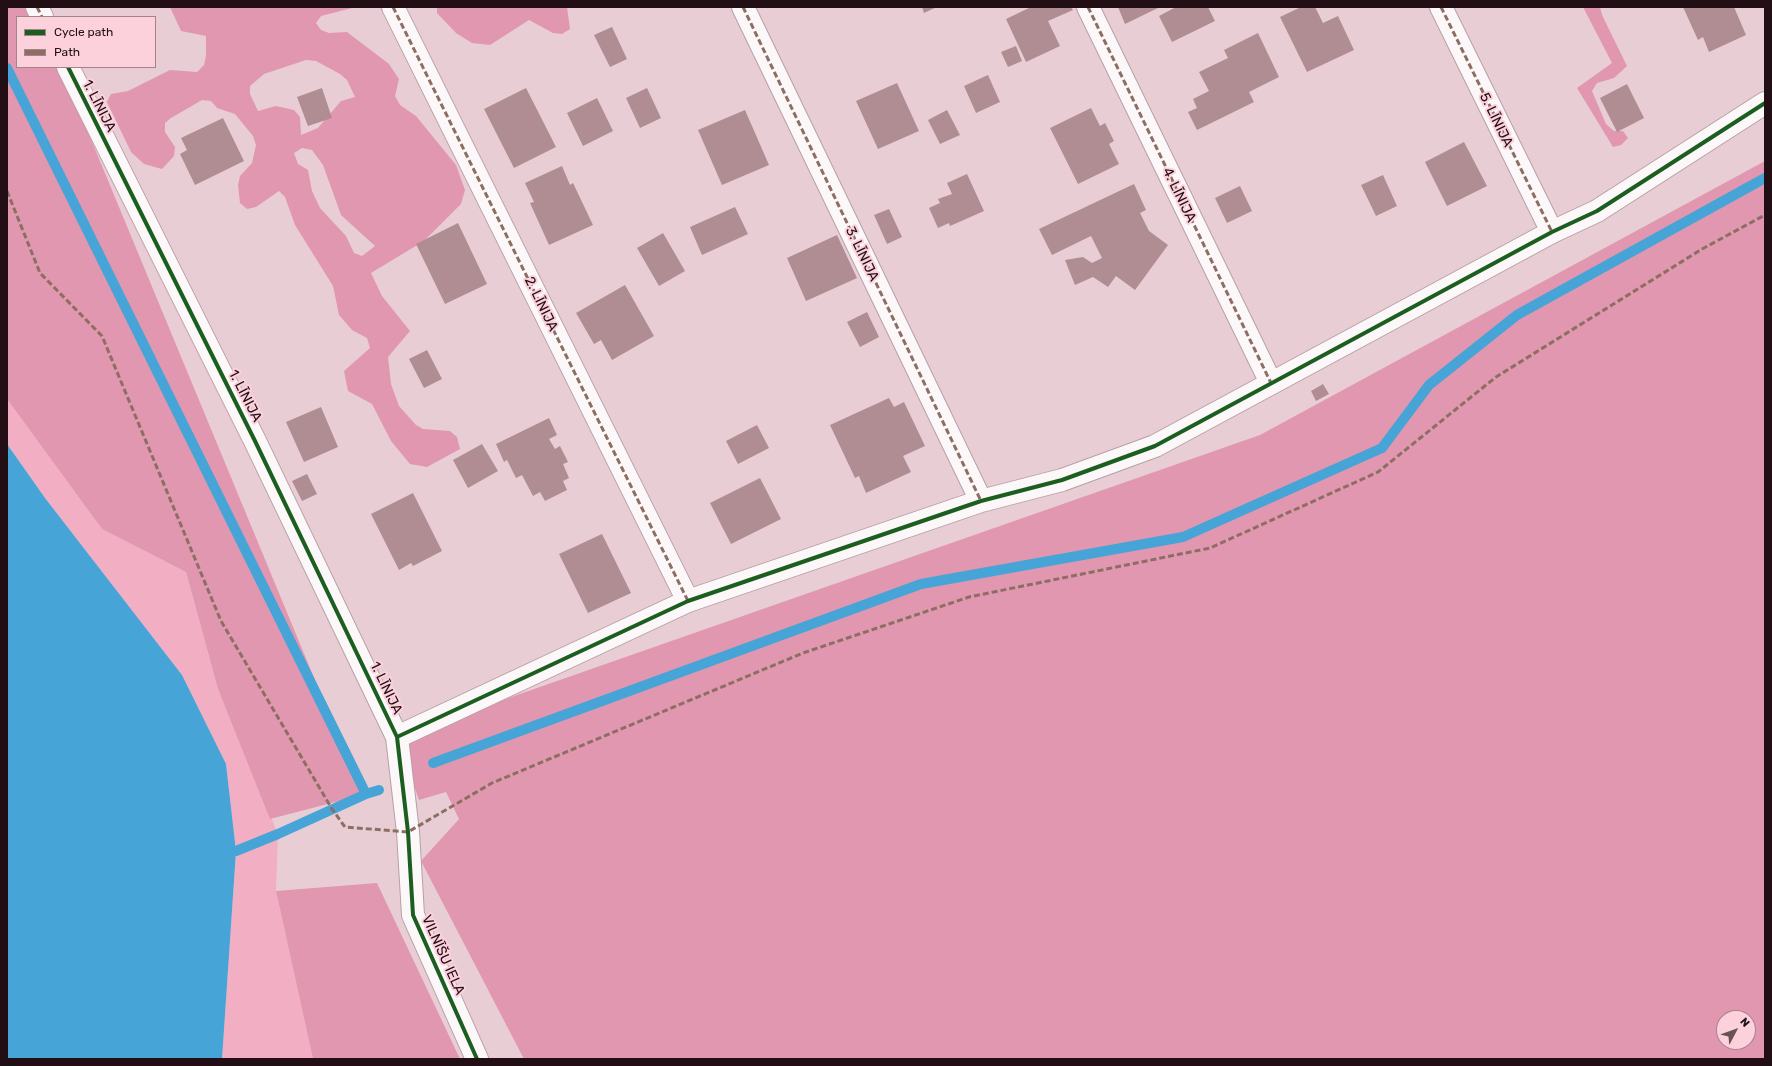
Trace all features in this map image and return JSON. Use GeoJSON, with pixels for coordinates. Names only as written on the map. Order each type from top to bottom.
{"type":"FeatureCollection","features":[{"type":"Feature","properties":{"kind":"street","name":"2. LĪNIJA"},"geometry":{"type":"LineString","coordinates":[[393,7],[688,601]]}},
{"type":"Feature","properties":{"kind":"street","name":"3. LĪNIJA"},"geometry":{"type":"LineString","coordinates":[[743,7],[980,502]]}},
{"type":"Feature","properties":{"kind":"street","name":"4. LĪNIJA"},"geometry":{"type":"LineString","coordinates":[[1088,7],[1271,383]]}},
{"type":"Feature","properties":{"kind":"street","name":"5. LĪNIJA"},"geometry":{"type":"LineString","coordinates":[[1441,7],[1552,232]]}},
{"type":"Feature","properties":{"kind":"street","name":"1. LĪNIJA"},"geometry":{"type":"LineString","coordinates":[[68,68],[255,441],[397,737]]}},
{"type":"Feature","properties":{"kind":"street"},"geometry":{"type":"LineString","coordinates":[[397,737],[688,601],[980,502],[1062,480],[1155,446],[1552,232],[1598,211],[1765,103]]}},
{"type":"Feature","properties":{"kind":"street","name":"VILNĪŠU IELA"},"geometry":{"type":"LineString","coordinates":[[397,737],[401,784],[408,832],[413,915],[477,1059]]}},
{"type":"Feature","properties":{"kind":"shaded area"},"geometry":{"type":"Polygon","coordinates":[[[7,7],[36,7],[40,16],[16,16],[16,68],[61,68],[339,738],[366,794],[270,819],[218,689],[186,572],[102,529],[7,399],[7,7]]]}},
{"type":"Feature","properties":{"kind":"shaded area"},"geometry":{"type":"Polygon","coordinates":[[[170,7],[356,7],[321,16],[316,23],[321,30],[329,33],[347,32],[389,64],[399,79],[395,96],[400,105],[416,116],[456,165],[465,190],[461,204],[424,241],[371,273],[382,296],[410,331],[388,357],[391,384],[399,406],[416,425],[423,429],[450,431],[457,437],[460,449],[427,467],[410,464],[391,441],[372,404],[348,391],[344,371],[370,348],[367,338],[352,330],[339,315],[333,286],[295,225],[285,197],[279,191],[256,207],[247,209],[240,203],[238,185],[240,176],[252,163],[256,145],[253,136],[235,114],[217,108],[211,101],[202,100],[171,118],[165,123],[165,132],[175,147],[174,156],[162,169],[144,164],[131,152],[107,102],[111,94],[128,91],[170,70],[197,72],[204,65],[206,56],[206,36],[181,31],[170,7]],[[306,60],[264,74],[250,86],[250,94],[258,111],[276,106],[294,110],[300,117],[301,135],[318,128],[341,101],[355,97],[347,80],[340,74],[316,61],[306,60]],[[302,148],[294,153],[298,164],[308,170],[312,191],[320,208],[346,236],[354,253],[362,256],[375,246],[341,215],[323,165],[312,150],[302,148]]]}},
{"type":"Feature","properties":{"kind":"shaded area"},"geometry":{"type":"Polygon","coordinates":[[[437,7],[567,7],[570,29],[562,34],[553,33],[529,20],[490,45],[472,43],[456,33],[437,13],[437,7]]]}},
{"type":"Feature","properties":{"kind":"shaded area"},"geometry":{"type":"Polygon","coordinates":[[[1583,7],[1600,7],[1602,15],[1627,66],[1614,78],[1597,83],[1592,91],[1606,124],[1614,131],[1623,131],[1628,138],[1621,145],[1613,147],[1577,88],[1612,63],[1583,7]]]}},
{"type":"Feature","properties":{"kind":"shaded area"},"geometry":{"type":"Polygon","coordinates":[[[1765,161],[1765,1059],[524,1059],[421,861],[459,819],[446,792],[419,800],[397,737],[1260,435],[1765,161]]]}},
{"type":"Feature","properties":{"kind":"shaded area"},"geometry":{"type":"Polygon","coordinates":[[[7,399],[102,529],[186,572],[218,689],[278,834],[276,891],[313,1059],[222,1059],[236,851],[226,764],[182,675],[45,498],[7,444],[7,399]]]}},
{"type":"Feature","properties":{"kind":"shaded area"},"geometry":{"type":"Polygon","coordinates":[[[377,883],[460,1059],[313,1059],[276,891],[377,883]]]}},
{"type":"Feature","properties":{"kind":"water"},"geometry":{"type":"Polygon","coordinates":[[[7,444],[45,498],[182,675],[226,764],[236,851],[222,1059],[7,1059],[7,444]]]}},
{"type":"Feature","properties":{"kind":"building"},"geometry":{"type":"Polygon","coordinates":[[[922,7],[937,7],[924,13],[922,7]]]}},
{"type":"Feature","properties":{"kind":"building"},"geometry":{"type":"Polygon","coordinates":[[[1031,7],[1071,7],[1073,10],[1048,21],[1060,46],[1026,62],[1006,19],[1031,7]]]}},
{"type":"Feature","properties":{"kind":"building"},"geometry":{"type":"Polygon","coordinates":[[[1118,7],[1160,7],[1125,24],[1118,7]]]}},
{"type":"Feature","properties":{"kind":"building"},"geometry":{"type":"Polygon","coordinates":[[[1176,7],[1208,7],[1215,21],[1172,42],[1159,16],[1176,7]]]}},
{"type":"Feature","properties":{"kind":"building"},"geometry":{"type":"Polygon","coordinates":[[[1301,7],[1315,7],[1323,23],[1338,16],[1354,50],[1307,72],[1280,17],[1301,7]]]}},
{"type":"Feature","properties":{"kind":"building"},"geometry":{"type":"Polygon","coordinates":[[[1683,7],[1734,7],[1746,35],[1709,52],[1703,37],[1698,40],[1683,7]]]}},
{"type":"Feature","properties":{"kind":"building"},"geometry":{"type":"Polygon","coordinates":[[[612,27],[627,59],[610,67],[594,35],[612,27]]]}},
{"type":"Feature","properties":{"kind":"building"},"geometry":{"type":"Polygon","coordinates":[[[1258,33],[1279,77],[1249,92],[1254,102],[1197,130],[1188,112],[1197,108],[1193,99],[1209,91],[1199,72],[1228,58],[1224,50],[1258,33]]]}},
{"type":"Feature","properties":{"kind":"building"},"geometry":{"type":"Polygon","coordinates":[[[1016,46],[1022,61],[1008,67],[1001,52],[1016,46]]]}},
{"type":"Feature","properties":{"kind":"building"},"geometry":{"type":"Polygon","coordinates":[[[988,75],[1000,102],[976,113],[964,86],[988,75]]]}},
{"type":"Feature","properties":{"kind":"building"},"geometry":{"type":"Polygon","coordinates":[[[897,83],[919,131],[878,149],[856,101],[897,83]]]}},
{"type":"Feature","properties":{"kind":"building"},"geometry":{"type":"Polygon","coordinates":[[[1627,84],[1644,118],[1617,132],[1600,98],[1627,84]]]}},
{"type":"Feature","properties":{"kind":"building"},"geometry":{"type":"Polygon","coordinates":[[[322,88],[332,118],[308,126],[297,97],[322,88]]]}},
{"type":"Feature","properties":{"kind":"building"},"geometry":{"type":"Polygon","coordinates":[[[526,88],[556,147],[514,168],[484,109],[526,88]]]}},
{"type":"Feature","properties":{"kind":"building"},"geometry":{"type":"Polygon","coordinates":[[[647,88],[661,118],[640,128],[626,98],[647,88]]]}},
{"type":"Feature","properties":{"kind":"building"},"geometry":{"type":"Polygon","coordinates":[[[597,98],[613,131],[583,146],[567,113],[597,98]]]}},
{"type":"Feature","properties":{"kind":"building"},"geometry":{"type":"Polygon","coordinates":[[[1091,108],[1100,126],[1105,123],[1114,141],[1109,144],[1119,164],[1078,184],[1050,128],[1091,108]]]}},
{"type":"Feature","properties":{"kind":"building"},"geometry":{"type":"Polygon","coordinates":[[[745,110],[769,165],[722,185],[698,130],[745,110]]]}},
{"type":"Feature","properties":{"kind":"building"},"geometry":{"type":"Polygon","coordinates":[[[947,110],[960,135],[940,144],[928,120],[947,110]]]}},
{"type":"Feature","properties":{"kind":"building"},"geometry":{"type":"Polygon","coordinates":[[[223,118],[244,161],[195,185],[180,154],[187,150],[181,138],[223,118]]]}},
{"type":"Feature","properties":{"kind":"building"},"geometry":{"type":"Polygon","coordinates":[[[1464,142],[1487,186],[1447,206],[1425,162],[1464,142]]]}},
{"type":"Feature","properties":{"kind":"building"},"geometry":{"type":"Polygon","coordinates":[[[562,166],[570,185],[573,183],[593,225],[549,245],[530,203],[534,202],[525,183],[562,166]]]}},
{"type":"Feature","properties":{"kind":"building"},"geometry":{"type":"Polygon","coordinates":[[[967,174],[984,211],[950,226],[949,223],[938,228],[929,208],[940,203],[938,199],[952,194],[947,183],[967,174]]]}},
{"type":"Feature","properties":{"kind":"building"},"geometry":{"type":"Polygon","coordinates":[[[1383,175],[1397,206],[1376,216],[1361,185],[1383,175]]]}},
{"type":"Feature","properties":{"kind":"building"},"geometry":{"type":"Polygon","coordinates":[[[1134,184],[1146,210],[1140,213],[1149,231],[1168,245],[1135,290],[1116,276],[1108,287],[1093,277],[1075,285],[1065,260],[1083,257],[1092,263],[1102,258],[1091,236],[1052,255],[1039,229],[1134,184]]]}},
{"type":"Feature","properties":{"kind":"building"},"geometry":{"type":"Polygon","coordinates":[[[1240,186],[1252,211],[1227,223],[1215,198],[1240,186]]]}},
{"type":"Feature","properties":{"kind":"building"},"geometry":{"type":"Polygon","coordinates":[[[735,207],[748,234],[702,255],[690,227],[735,207]]]}},
{"type":"Feature","properties":{"kind":"building"},"geometry":{"type":"Polygon","coordinates":[[[889,209],[902,237],[887,244],[874,215],[889,209]]]}},
{"type":"Feature","properties":{"kind":"building"},"geometry":{"type":"Polygon","coordinates":[[[458,223],[487,284],[445,304],[416,244],[458,223]]]}},
{"type":"Feature","properties":{"kind":"building"},"geometry":{"type":"Polygon","coordinates":[[[663,233],[685,271],[659,286],[637,248],[663,233]]]}},
{"type":"Feature","properties":{"kind":"building"},"geometry":{"type":"Polygon","coordinates":[[[837,235],[857,278],[806,301],[787,258],[837,235]]]}},
{"type":"Feature","properties":{"kind":"building"},"geometry":{"type":"Polygon","coordinates":[[[625,285],[654,336],[612,360],[601,340],[594,344],[576,313],[625,285]]]}},
{"type":"Feature","properties":{"kind":"building"},"geometry":{"type":"Polygon","coordinates":[[[867,312],[879,337],[860,347],[847,322],[867,312]]]}},
{"type":"Feature","properties":{"kind":"building"},"geometry":{"type":"Polygon","coordinates":[[[427,350],[442,379],[424,388],[409,359],[427,350]]]}},
{"type":"Feature","properties":{"kind":"building"},"geometry":{"type":"Polygon","coordinates":[[[1323,384],[1329,394],[1316,401],[1311,391],[1323,384]]]}},
{"type":"Feature","properties":{"kind":"building"},"geometry":{"type":"Polygon","coordinates":[[[889,398],[894,407],[904,402],[925,446],[903,456],[911,472],[866,493],[859,476],[855,478],[830,425],[889,398]]]}},
{"type":"Feature","properties":{"kind":"building"},"geometry":{"type":"Polygon","coordinates":[[[321,407],[338,447],[304,462],[286,422],[321,407]]]}},
{"type":"Feature","properties":{"kind":"building"},"geometry":{"type":"Polygon","coordinates":[[[549,418],[557,435],[549,439],[555,449],[560,446],[568,462],[563,464],[569,478],[563,481],[567,490],[545,501],[540,492],[533,496],[522,475],[516,478],[507,460],[504,462],[496,444],[549,418]]]}},
{"type":"Feature","properties":{"kind":"building"},"geometry":{"type":"Polygon","coordinates":[[[757,425],[769,448],[738,464],[726,441],[757,425]]]}},
{"type":"Feature","properties":{"kind":"building"},"geometry":{"type":"Polygon","coordinates":[[[482,444],[498,471],[468,488],[453,460],[482,444]]]}},
{"type":"Feature","properties":{"kind":"building"},"geometry":{"type":"Polygon","coordinates":[[[307,474],[317,494],[302,501],[292,481],[307,474]]]}},
{"type":"Feature","properties":{"kind":"building"},"geometry":{"type":"Polygon","coordinates":[[[760,478],[781,519],[731,544],[710,503],[760,478]]]}},
{"type":"Feature","properties":{"kind":"building"},"geometry":{"type":"Polygon","coordinates":[[[413,493],[442,551],[413,566],[411,563],[399,570],[371,514],[413,493]]]}},
{"type":"Feature","properties":{"kind":"building"},"geometry":{"type":"Polygon","coordinates":[[[602,534],[631,593],[588,613],[559,554],[602,534]]]}},
{"type":"Feature","properties":{"kind":"waterway"},"geometry":{"type":"LineString","coordinates":[[7,68],[366,794]]}},
{"type":"Feature","properties":{"kind":"waterway"},"geometry":{"type":"LineString","coordinates":[[433,763],[921,584],[1183,537],[1382,448],[1429,385],[1517,315],[1765,178]]}},
{"type":"Feature","properties":{"kind":"waterway"},"geometry":{"type":"LineString","coordinates":[[236,851],[278,834],[366,794],[379,790]]}},
{"type":"Feature","properties":{"kind":"marked path"},"geometry":{"type":"LineString","coordinates":[[37,7],[42,16]]}},
{"type":"Feature","properties":{"kind":"marked path"},"geometry":{"type":"LineString","coordinates":[[393,7],[688,601]]}},
{"type":"Feature","properties":{"kind":"marked path"},"geometry":{"type":"LineString","coordinates":[[743,7],[981,501]]}},
{"type":"Feature","properties":{"kind":"marked path"},"geometry":{"type":"LineString","coordinates":[[1088,7],[1271,383]]}},
{"type":"Feature","properties":{"kind":"marked path"},"geometry":{"type":"LineString","coordinates":[[1441,7],[1552,232]]}},
{"type":"Feature","properties":{"kind":"marked path"},"geometry":{"type":"LineString","coordinates":[[7,191],[40,273],[102,336],[221,621],[332,809],[345,827],[408,832],[492,783],[803,653],[969,597],[1210,548],[1378,472],[1496,377],[1702,249],[1765,215]]}},
{"type":"Feature","properties":{"kind":"cycle path"},"geometry":{"type":"LineString","coordinates":[[68,68],[255,441],[397,737]]}},
{"type":"Feature","properties":{"kind":"cycle path"},"geometry":{"type":"LineString","coordinates":[[477,1059],[413,915],[408,832],[397,737],[688,601],[981,501],[1062,480],[1155,446],[1552,232],[1597,211],[1765,103]]}}]}
